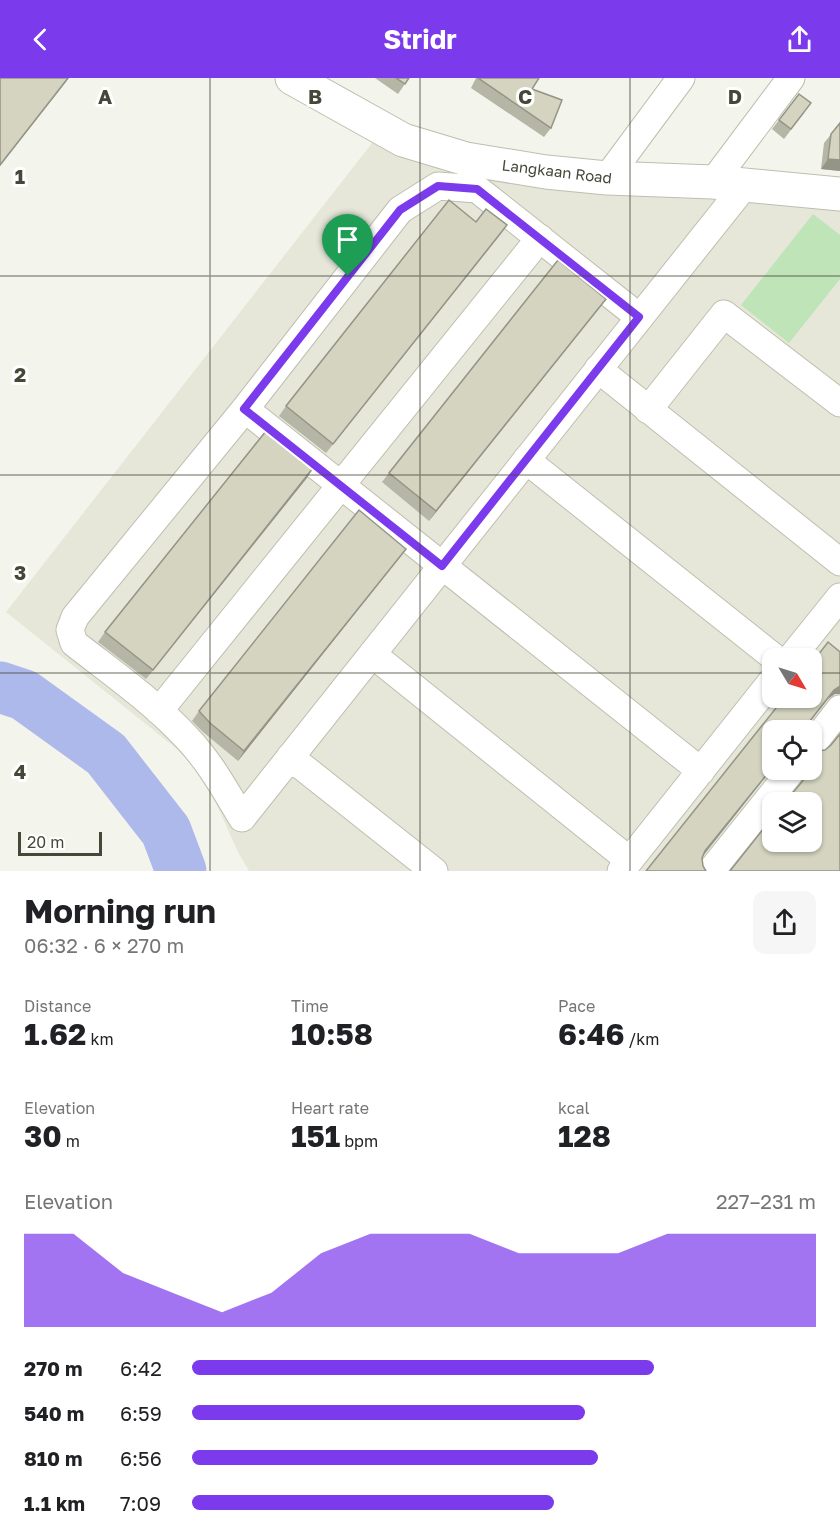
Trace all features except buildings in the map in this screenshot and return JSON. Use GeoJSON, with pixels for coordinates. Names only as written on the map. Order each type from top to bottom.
{"type":"FeatureCollection","features":[{"type":"Feature","properties":{"kind":"street","name":"Langkaan Road"},"geometry":{"type":"LineString","coordinates":[[292,78],[403,140],[466,159],[546,172],[607,178],[729,183],[840,194]]}},
{"type":"Feature","properties":{"kind":"street"},"geometry":{"type":"LineString","coordinates":[[607,178],[681,78]]}},
{"type":"Feature","properties":{"kind":"street"},"geometry":{"type":"LineString","coordinates":[[639,317],[477,189],[438,186],[400,210],[244,409],[75,617],[70,630],[74,643],[159,711],[188,739],[215,772],[242,818],[639,317],[729,183],[791,78]]}},
{"type":"Feature","properties":{"kind":"street"},"geometry":{"type":"LineString","coordinates":[[159,711],[540,238]]}},
{"type":"Feature","properties":{"kind":"street"},"geometry":{"type":"LineString","coordinates":[[648,410],[724,314],[837,395]]}},
{"type":"Feature","properties":{"kind":"street"},"geometry":{"type":"LineString","coordinates":[[598,369],[840,562]]}},
{"type":"Feature","properties":{"kind":"street"},"geometry":{"type":"LineString","coordinates":[[244,409],[701,771]]}},
{"type":"Feature","properties":{"kind":"street"},"geometry":{"type":"LineString","coordinates":[[526,460],[762,648]]}},
{"type":"Feature","properties":{"kind":"street"},"geometry":{"type":"LineString","coordinates":[[799,648],[840,597]]}},
{"type":"Feature","properties":{"kind":"street"},"geometry":{"type":"LineString","coordinates":[[372,654],[625,866],[762,694]]}},
{"type":"Feature","properties":{"kind":"street"},"geometry":{"type":"LineString","coordinates":[[822,732],[840,709]]}},
{"type":"Feature","properties":{"kind":"street"},"geometry":{"type":"LineString","coordinates":[[290,757],[434,871]]}},
{"type":"Feature","properties":{"kind":"street"},"geometry":{"type":"LineString","coordinates":[[711,871],[784,780]]}},
{"type":"Feature","properties":{"kind":"shaded area"},"geometry":{"type":"Polygon","coordinates":[[[376,138],[840,208],[840,871],[249,871],[206,781],[177,749],[6,612],[376,138]]]}},
{"type":"Feature","properties":{"kind":"green space"},"geometry":{"type":"Polygon","coordinates":[[[813,214],[840,235],[840,279],[789,343],[741,305],[813,214]]]}},
{"type":"Feature","properties":{"kind":"waterway"},"geometry":{"type":"LineString","coordinates":[[0,687],[24,695],[106,754],[166,831],[181,871]]}},
{"type":"Feature","properties":{"kind":"route"},"geometry":{"type":"LineString","coordinates":[[438,186],[477,189],[639,317],[442,566],[244,409],[348,276],[400,210],[438,186]]}}]}
